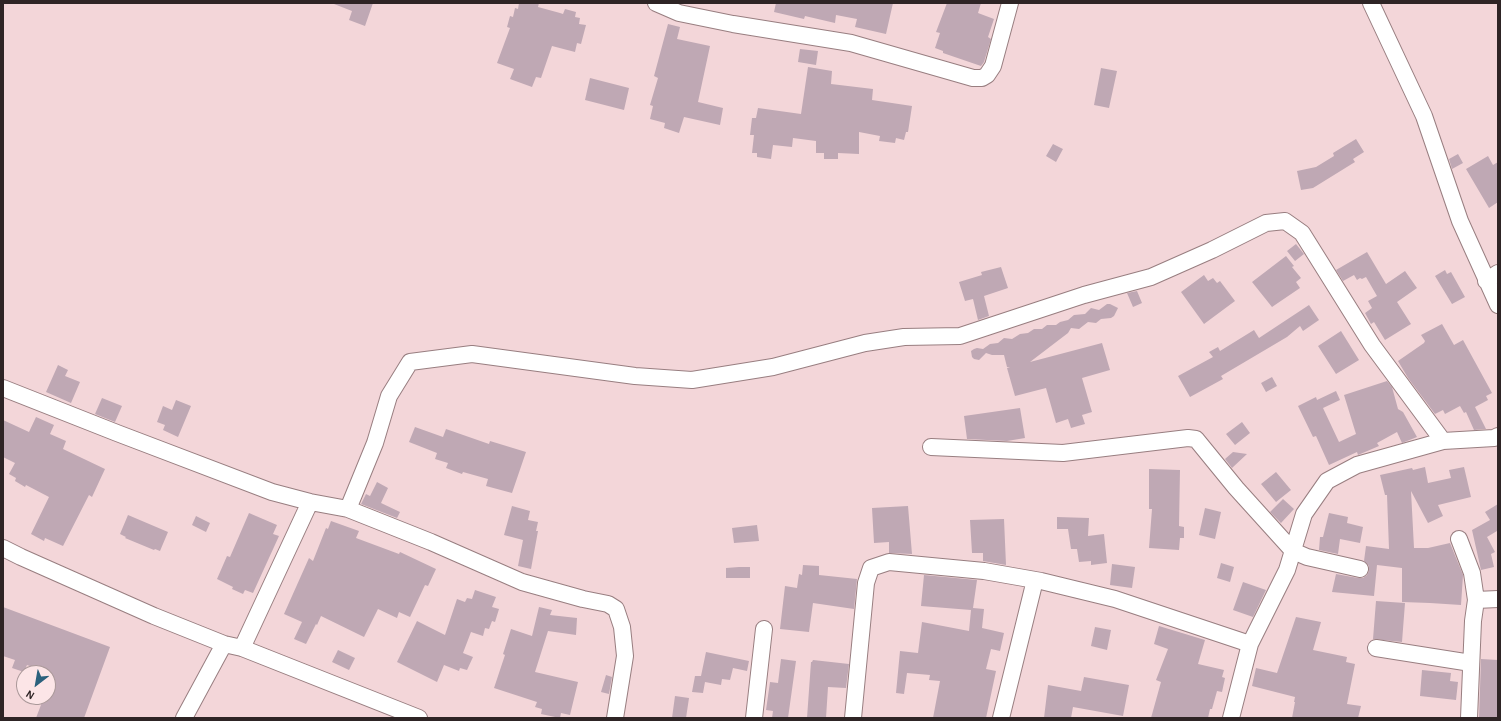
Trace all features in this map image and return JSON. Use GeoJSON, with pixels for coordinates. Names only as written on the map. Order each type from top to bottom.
{"type":"FeatureCollection","features":[{"type":"Feature","properties":{"kind":"street"},"geometry":{"type":"LineString","coordinates":[[656,3],[679,13],[732,24],[851,43],[973,78],[982,78],[987,75],[993,66],[1010,3]]}},
{"type":"Feature","properties":{"kind":"street"},"geometry":{"type":"LineString","coordinates":[[1371,3],[1424,116],[1460,221],[1492,277],[1498,305]]}},
{"type":"Feature","properties":{"kind":"street"},"geometry":{"type":"LineString","coordinates":[[348,509],[375,443],[389,396],[410,362],[472,354],[635,376],[692,380],[765,369],[865,343],[904,337],[960,336],[1084,295],[1151,277],[1212,250],[1266,223],[1285,222],[1302,233],[1372,345],[1443,442]]}},
{"type":"Feature","properties":{"kind":"street"},"geometry":{"type":"LineString","coordinates":[[3,388],[272,492],[310,502],[348,509],[431,542],[522,582],[583,599],[608,604],[616,609],[622,628],[625,656],[614,718]]}},
{"type":"Feature","properties":{"kind":"street"},"geometry":{"type":"LineString","coordinates":[[1231,718],[1250,644],[1287,570],[1304,514],[1327,481],[1357,465],[1443,442],[1494,438],[1498,436]]}},
{"type":"Feature","properties":{"kind":"street"},"geometry":{"type":"LineString","coordinates":[[931,447],[1063,453],[1188,438],[1196,439],[1236,488],[1293,551],[1308,557],[1360,569]]}},
{"type":"Feature","properties":{"kind":"street"},"geometry":{"type":"LineString","coordinates":[[242,648],[310,502]]}},
{"type":"Feature","properties":{"kind":"street"},"geometry":{"type":"LineString","coordinates":[[1459,539],[1472,573],[1476,600],[1473,621],[1469,718]]}},
{"type":"Feature","properties":{"kind":"street"},"geometry":{"type":"LineString","coordinates":[[3,548],[21,558],[154,616],[224,644],[242,648],[420,718]]}},
{"type":"Feature","properties":{"kind":"street"},"geometry":{"type":"LineString","coordinates":[[853,718],[866,583],[871,568],[889,562],[984,572],[1035,580],[1115,599],[1250,644]]}},
{"type":"Feature","properties":{"kind":"street"},"geometry":{"type":"LineString","coordinates":[[1001,718],[1035,580]]}},
{"type":"Feature","properties":{"kind":"street"},"geometry":{"type":"LineString","coordinates":[[1476,600],[1498,600]]}},
{"type":"Feature","properties":{"kind":"street"},"geometry":{"type":"LineString","coordinates":[[754,718],[764,629]]}},
{"type":"Feature","properties":{"kind":"street"},"geometry":{"type":"LineString","coordinates":[[184,718],[224,644]]}},
{"type":"Feature","properties":{"kind":"street"},"geometry":{"type":"LineString","coordinates":[[1376,648],[1471,663]]}},
{"type":"Feature","properties":{"kind":"building"},"geometry":{"type":"Polygon","coordinates":[[[334,3],[373,3],[365,26],[349,20],[352,11],[334,3]]]}},
{"type":"Feature","properties":{"kind":"building"},"geometry":{"type":"Polygon","coordinates":[[[519,3],[539,3],[538,7],[563,14],[565,9],[576,12],[575,17],[580,18],[579,24],[586,25],[581,44],[577,43],[575,52],[552,46],[541,78],[536,77],[532,87],[510,79],[514,69],[497,63],[510,28],[507,27],[510,16],[513,17],[515,8],[518,9],[519,3]]]}},
{"type":"Feature","properties":{"kind":"building"},"geometry":{"type":"Polygon","coordinates":[[[776,3],[893,3],[886,34],[855,27],[857,19],[836,15],[835,23],[805,16],[804,19],[774,12],[776,3]]]}},
{"type":"Feature","properties":{"kind":"building"},"geometry":{"type":"Polygon","coordinates":[[[947,3],[981,3],[978,13],[994,19],[988,37],[991,39],[984,62],[981,66],[943,53],[943,51],[935,48],[940,33],[936,32],[947,3]]]}},
{"type":"Feature","properties":{"kind":"building"},"geometry":{"type":"Polygon","coordinates":[[[668,24],[680,27],[677,39],[710,46],[698,102],[723,108],[720,125],[684,117],[679,133],[664,128],[665,123],[650,119],[653,106],[650,105],[658,78],[654,76],[668,24]]]}},
{"type":"Feature","properties":{"kind":"building"},"geometry":{"type":"Polygon","coordinates":[[[800,49],[818,51],[816,65],[798,62],[800,49]]]}},
{"type":"Feature","properties":{"kind":"building"},"geometry":{"type":"Polygon","coordinates":[[[808,67],[832,71],[831,84],[873,89],[872,100],[912,106],[908,132],[906,132],[904,140],[896,138],[895,143],[879,141],[880,136],[859,132],[859,154],[838,153],[838,159],[824,159],[824,153],[816,153],[816,141],[793,138],[792,147],[773,145],[771,159],[757,157],[757,153],[752,153],[754,135],[750,135],[752,118],[756,118],[758,108],[801,114],[808,67]]]}},
{"type":"Feature","properties":{"kind":"building"},"geometry":{"type":"Polygon","coordinates":[[[1101,68],[1117,71],[1109,108],[1094,105],[1101,68]]]}},
{"type":"Feature","properties":{"kind":"building"},"geometry":{"type":"Polygon","coordinates":[[[590,78],[629,88],[624,110],[585,100],[590,78]]]}},
{"type":"Feature","properties":{"kind":"building"},"geometry":{"type":"Polygon","coordinates":[[[1356,139],[1364,152],[1353,159],[1355,162],[1313,188],[1301,190],[1297,171],[1316,167],[1334,156],[1333,153],[1356,139]]]}},
{"type":"Feature","properties":{"kind":"building"},"geometry":{"type":"Polygon","coordinates":[[[1053,144],[1063,149],[1056,162],[1046,156],[1053,144]]]}},
{"type":"Feature","properties":{"kind":"building"},"geometry":{"type":"Polygon","coordinates":[[[1458,154],[1463,163],[1452,169],[1449,159],[1458,154]]]}},
{"type":"Feature","properties":{"kind":"building"},"geometry":{"type":"Polygon","coordinates":[[[1488,156],[1493,165],[1498,162],[1498,202],[1489,208],[1466,169],[1488,156]]]}},
{"type":"Feature","properties":{"kind":"building"},"geometry":{"type":"Polygon","coordinates":[[[1296,244],[1304,254],[1295,261],[1287,251],[1296,244]]]}},
{"type":"Feature","properties":{"kind":"building"},"geometry":{"type":"Polygon","coordinates":[[[1367,252],[1386,284],[1405,271],[1417,288],[1397,302],[1411,324],[1385,340],[1374,322],[1371,324],[1365,313],[1372,308],[1368,301],[1377,296],[1366,277],[1357,280],[1354,275],[1343,281],[1336,270],[1367,252]]]}},
{"type":"Feature","properties":{"kind":"building"},"geometry":{"type":"Polygon","coordinates":[[[1286,256],[1294,266],[1292,267],[1301,278],[1296,282],[1300,288],[1272,307],[1252,282],[1286,256]]]}},
{"type":"Feature","properties":{"kind":"building"},"geometry":{"type":"Polygon","coordinates":[[[1001,267],[1008,288],[984,296],[989,316],[978,320],[973,299],[965,301],[959,282],[982,275],[981,272],[1001,267]]]}},
{"type":"Feature","properties":{"kind":"building"},"geometry":{"type":"Polygon","coordinates":[[[1445,270],[1447,274],[1451,272],[1465,297],[1452,304],[1435,276],[1445,270]]]}},
{"type":"Feature","properties":{"kind":"building"},"geometry":{"type":"Polygon","coordinates":[[[1204,275],[1208,281],[1213,278],[1217,283],[1220,281],[1235,301],[1204,324],[1181,292],[1204,275]]]}},
{"type":"Feature","properties":{"kind":"building"},"geometry":{"type":"Polygon","coordinates":[[[1137,291],[1142,303],[1133,307],[1127,293],[1137,291]]]}},
{"type":"Feature","properties":{"kind":"building"},"geometry":{"type":"Polygon","coordinates":[[[1107,304],[1118,308],[1114,316],[1111,318],[1101,319],[1096,323],[1088,322],[1079,329],[1071,328],[1068,333],[1030,362],[1102,343],[1110,370],[1082,378],[1092,412],[1082,415],[1085,424],[1071,428],[1068,419],[1056,423],[1046,388],[1015,396],[1007,368],[1010,367],[1007,367],[1004,355],[992,355],[986,353],[979,360],[972,357],[971,351],[974,349],[983,349],[990,344],[998,343],[1004,338],[1012,339],[1020,334],[1028,333],[1034,329],[1042,329],[1047,325],[1056,325],[1060,322],[1068,320],[1074,315],[1085,314],[1091,308],[1099,310],[1107,304]]]}},
{"type":"Feature","properties":{"kind":"building"},"geometry":{"type":"Polygon","coordinates":[[[1309,305],[1319,320],[1303,331],[1300,326],[1287,337],[1221,376],[1223,379],[1190,397],[1178,376],[1213,357],[1209,352],[1218,347],[1220,351],[1254,330],[1259,338],[1309,305]]]}},
{"type":"Feature","properties":{"kind":"building"},"geometry":{"type":"Polygon","coordinates":[[[1442,324],[1454,345],[1463,340],[1492,393],[1486,396],[1488,400],[1475,407],[1486,429],[1474,430],[1466,412],[1464,413],[1460,406],[1445,414],[1443,410],[1435,414],[1408,378],[1398,361],[1424,343],[1425,341],[1421,335],[1442,324]]]}},
{"type":"Feature","properties":{"kind":"building"},"geometry":{"type":"Polygon","coordinates":[[[1341,331],[1359,360],[1336,374],[1318,346],[1341,331]]]}},
{"type":"Feature","properties":{"kind":"building"},"geometry":{"type":"Polygon","coordinates":[[[58,365],[68,370],[65,376],[80,382],[71,403],[46,392],[58,365]]]}},
{"type":"Feature","properties":{"kind":"building"},"geometry":{"type":"Polygon","coordinates":[[[1272,377],[1277,386],[1266,392],[1261,383],[1272,377]]]}},
{"type":"Feature","properties":{"kind":"building"},"geometry":{"type":"Polygon","coordinates":[[[1387,381],[1392,387],[1398,409],[1403,412],[1417,437],[1402,443],[1397,432],[1377,443],[1379,446],[1358,455],[1357,452],[1329,465],[1316,436],[1313,437],[1298,406],[1316,397],[1317,400],[1336,391],[1340,400],[1323,408],[1339,442],[1356,434],[1344,395],[1387,381]]]}},
{"type":"Feature","properties":{"kind":"building"},"geometry":{"type":"Polygon","coordinates":[[[102,398],[122,406],[115,422],[95,414],[102,398]]]}},
{"type":"Feature","properties":{"kind":"building"},"geometry":{"type":"Polygon","coordinates":[[[176,400],[191,406],[178,437],[163,430],[165,425],[157,422],[163,406],[172,410],[176,400]]]}},
{"type":"Feature","properties":{"kind":"building"},"geometry":{"type":"Polygon","coordinates":[[[1020,408],[1025,438],[1007,441],[967,439],[964,416],[1020,408]]]}},
{"type":"Feature","properties":{"kind":"building"},"geometry":{"type":"Polygon","coordinates":[[[36,417],[54,425],[50,434],[66,441],[63,449],[105,469],[92,497],[89,495],[63,546],[45,538],[44,541],[31,534],[49,497],[15,481],[16,478],[9,474],[15,463],[3,457],[3,420],[29,432],[36,417]]]}},
{"type":"Feature","properties":{"kind":"building"},"geometry":{"type":"Polygon","coordinates":[[[1242,422],[1250,433],[1235,445],[1226,434],[1242,422]]]}},
{"type":"Feature","properties":{"kind":"building"},"geometry":{"type":"Polygon","coordinates":[[[415,427],[443,437],[446,429],[489,444],[490,441],[526,452],[512,493],[486,486],[488,479],[463,472],[462,474],[446,468],[448,463],[435,459],[437,453],[409,442],[415,427]]]}},
{"type":"Feature","properties":{"kind":"building"},"geometry":{"type":"Polygon","coordinates":[[[1233,452],[1247,454],[1232,468],[1225,459],[1233,452]]]}},
{"type":"Feature","properties":{"kind":"building"},"geometry":{"type":"Polygon","coordinates":[[[1425,467],[1428,483],[1451,478],[1449,470],[1464,467],[1471,497],[1438,505],[1443,516],[1428,523],[1411,491],[1414,548],[1428,548],[1450,543],[1463,575],[1461,605],[1402,602],[1402,568],[1377,565],[1374,596],[1332,592],[1336,574],[1358,578],[1363,578],[1367,575],[1369,566],[1364,561],[1366,546],[1389,549],[1387,495],[1385,495],[1380,475],[1412,468],[1413,470],[1425,467]]]}},
{"type":"Feature","properties":{"kind":"building"},"geometry":{"type":"Polygon","coordinates":[[[1149,469],[1180,470],[1179,526],[1184,527],[1184,538],[1180,538],[1179,550],[1149,548],[1152,509],[1149,509],[1149,469]]]}},
{"type":"Feature","properties":{"kind":"building"},"geometry":{"type":"Polygon","coordinates":[[[1276,472],[1291,490],[1276,502],[1261,484],[1276,472]]]}},
{"type":"Feature","properties":{"kind":"building"},"geometry":{"type":"Polygon","coordinates":[[[377,482],[388,488],[381,503],[400,512],[397,518],[361,504],[366,494],[370,496],[377,482]]]}},
{"type":"Feature","properties":{"kind":"building"},"geometry":{"type":"Polygon","coordinates":[[[1283,499],[1294,509],[1281,523],[1270,512],[1283,499]]]}},
{"type":"Feature","properties":{"kind":"building"},"geometry":{"type":"Polygon","coordinates":[[[1498,504],[1498,533],[1497,531],[1487,537],[1495,552],[1491,554],[1494,567],[1481,570],[1472,530],[1490,520],[1485,512],[1498,504]]]}},
{"type":"Feature","properties":{"kind":"building"},"geometry":{"type":"Polygon","coordinates":[[[512,506],[530,511],[528,520],[538,522],[536,531],[538,531],[531,569],[518,566],[523,540],[504,535],[512,506]]]}},
{"type":"Feature","properties":{"kind":"building"},"geometry":{"type":"Polygon","coordinates":[[[908,506],[912,554],[889,553],[889,542],[874,543],[872,508],[908,506]]]}},
{"type":"Feature","properties":{"kind":"building"},"geometry":{"type":"Polygon","coordinates":[[[1205,508],[1221,512],[1215,539],[1199,535],[1205,508]]]}},
{"type":"Feature","properties":{"kind":"building"},"geometry":{"type":"Polygon","coordinates":[[[249,513],[277,525],[273,534],[279,536],[253,593],[245,590],[243,594],[217,579],[227,556],[230,557],[249,513]]]}},
{"type":"Feature","properties":{"kind":"building"},"geometry":{"type":"Polygon","coordinates":[[[1329,513],[1348,517],[1347,523],[1363,527],[1360,543],[1340,539],[1338,554],[1319,550],[1320,537],[1323,537],[1329,513]]]}},
{"type":"Feature","properties":{"kind":"building"},"geometry":{"type":"Polygon","coordinates":[[[128,515],[168,532],[160,551],[125,538],[126,537],[120,534],[128,515]]]}},
{"type":"Feature","properties":{"kind":"building"},"geometry":{"type":"Polygon","coordinates":[[[196,516],[210,523],[206,532],[192,525],[196,516]]]}},
{"type":"Feature","properties":{"kind":"building"},"geometry":{"type":"Polygon","coordinates":[[[1057,517],[1089,518],[1088,536],[1104,534],[1107,563],[1091,565],[1091,561],[1079,562],[1077,549],[1071,549],[1068,529],[1057,529],[1057,517]]]}},
{"type":"Feature","properties":{"kind":"building"},"geometry":{"type":"Polygon","coordinates":[[[1004,519],[1006,565],[983,561],[983,553],[972,553],[970,520],[1004,519]]]}},
{"type":"Feature","properties":{"kind":"building"},"geometry":{"type":"Polygon","coordinates":[[[331,521],[359,531],[356,538],[399,554],[400,552],[436,569],[428,586],[425,585],[410,617],[399,612],[397,618],[378,609],[364,637],[321,616],[306,644],[294,639],[302,622],[284,614],[309,558],[313,561],[326,528],[328,529],[331,521]]]}},
{"type":"Feature","properties":{"kind":"building"},"geometry":{"type":"Polygon","coordinates":[[[757,525],[759,541],[734,543],[732,528],[757,525]]]}},
{"type":"Feature","properties":{"kind":"building"},"geometry":{"type":"Polygon","coordinates":[[[1221,563],[1234,567],[1230,582],[1217,578],[1221,563]]]}},
{"type":"Feature","properties":{"kind":"building"},"geometry":{"type":"Polygon","coordinates":[[[1112,564],[1135,567],[1132,588],[1110,585],[1112,564]]]}},
{"type":"Feature","properties":{"kind":"building"},"geometry":{"type":"Polygon","coordinates":[[[803,565],[819,566],[819,575],[857,579],[854,609],[813,603],[809,632],[780,629],[785,586],[797,588],[799,574],[802,575],[803,565]]]}},
{"type":"Feature","properties":{"kind":"building"},"geometry":{"type":"Polygon","coordinates":[[[750,567],[750,578],[726,578],[726,568],[750,567]]]}},
{"type":"Feature","properties":{"kind":"building"},"geometry":{"type":"Polygon","coordinates":[[[924,575],[977,580],[973,608],[984,609],[982,628],[1004,633],[1000,651],[991,649],[986,669],[996,671],[986,718],[933,718],[940,681],[929,680],[930,675],[907,673],[904,694],[896,693],[900,651],[918,653],[922,622],[969,631],[971,610],[921,606],[924,575]]]}},
{"type":"Feature","properties":{"kind":"building"},"geometry":{"type":"Polygon","coordinates":[[[1243,582],[1266,590],[1253,617],[1233,610],[1243,582]]]}},
{"type":"Feature","properties":{"kind":"building"},"geometry":{"type":"Polygon","coordinates":[[[475,590],[496,597],[492,607],[499,609],[495,622],[492,621],[489,629],[485,628],[483,636],[471,632],[463,653],[473,657],[467,670],[460,668],[459,671],[444,665],[437,682],[397,662],[417,621],[445,635],[457,599],[465,602],[467,598],[472,599],[475,590]]]}},
{"type":"Feature","properties":{"kind":"building"},"geometry":{"type":"Polygon","coordinates":[[[1376,601],[1405,603],[1402,642],[1373,639],[1376,601]]]}},
{"type":"Feature","properties":{"kind":"building"},"geometry":{"type":"Polygon","coordinates":[[[3,607],[110,647],[84,718],[36,718],[41,705],[56,705],[56,665],[16,665],[16,669],[12,668],[15,660],[3,656],[3,607]]]}},
{"type":"Feature","properties":{"kind":"building"},"geometry":{"type":"Polygon","coordinates":[[[539,607],[552,610],[550,615],[577,618],[576,635],[548,631],[535,672],[578,682],[570,715],[561,713],[560,718],[541,714],[542,709],[535,707],[537,702],[494,688],[505,655],[503,654],[511,629],[532,636],[539,607]]]}},
{"type":"Feature","properties":{"kind":"building"},"geometry":{"type":"Polygon","coordinates":[[[1296,617],[1321,622],[1313,650],[1347,657],[1346,662],[1355,664],[1347,704],[1361,706],[1358,718],[1292,718],[1295,697],[1252,686],[1256,668],[1277,673],[1296,617]]]}},
{"type":"Feature","properties":{"kind":"building"},"geometry":{"type":"Polygon","coordinates":[[[1159,626],[1205,640],[1198,664],[1224,670],[1222,677],[1225,678],[1222,692],[1217,691],[1208,718],[1151,718],[1161,682],[1156,680],[1168,649],[1154,644],[1159,626]]]}},
{"type":"Feature","properties":{"kind":"building"},"geometry":{"type":"Polygon","coordinates":[[[1095,627],[1111,630],[1107,650],[1091,646],[1095,627]]]}},
{"type":"Feature","properties":{"kind":"building"},"geometry":{"type":"Polygon","coordinates":[[[338,650],[355,658],[349,670],[332,662],[338,650]]]}},
{"type":"Feature","properties":{"kind":"building"},"geometry":{"type":"Polygon","coordinates":[[[706,652],[749,661],[747,671],[733,668],[730,680],[722,679],[721,685],[705,682],[703,693],[692,692],[695,676],[701,676],[706,652]]]}},
{"type":"Feature","properties":{"kind":"building"},"geometry":{"type":"Polygon","coordinates":[[[781,659],[796,661],[788,718],[772,718],[773,711],[766,710],[770,682],[778,683],[781,659]]]}},
{"type":"Feature","properties":{"kind":"building"},"geometry":{"type":"Polygon","coordinates":[[[1481,659],[1498,660],[1498,718],[1479,718],[1481,659]]]}},
{"type":"Feature","properties":{"kind":"building"},"geometry":{"type":"Polygon","coordinates":[[[813,660],[849,664],[846,688],[828,687],[826,718],[807,718],[811,662],[813,660]]]}},
{"type":"Feature","properties":{"kind":"building"},"geometry":{"type":"Polygon","coordinates":[[[1422,670],[1451,673],[1450,681],[1458,682],[1456,700],[1420,696],[1422,670]]]}},
{"type":"Feature","properties":{"kind":"building"},"geometry":{"type":"Polygon","coordinates":[[[606,675],[612,677],[609,694],[601,692],[606,675]]]}},
{"type":"Feature","properties":{"kind":"building"},"geometry":{"type":"Polygon","coordinates":[[[1084,677],[1129,685],[1123,716],[1073,707],[1071,718],[1044,718],[1048,685],[1081,691],[1084,677]]]}},
{"type":"Feature","properties":{"kind":"building"},"geometry":{"type":"Polygon","coordinates":[[[675,696],[689,698],[686,718],[672,718],[675,696]]]}}]}
